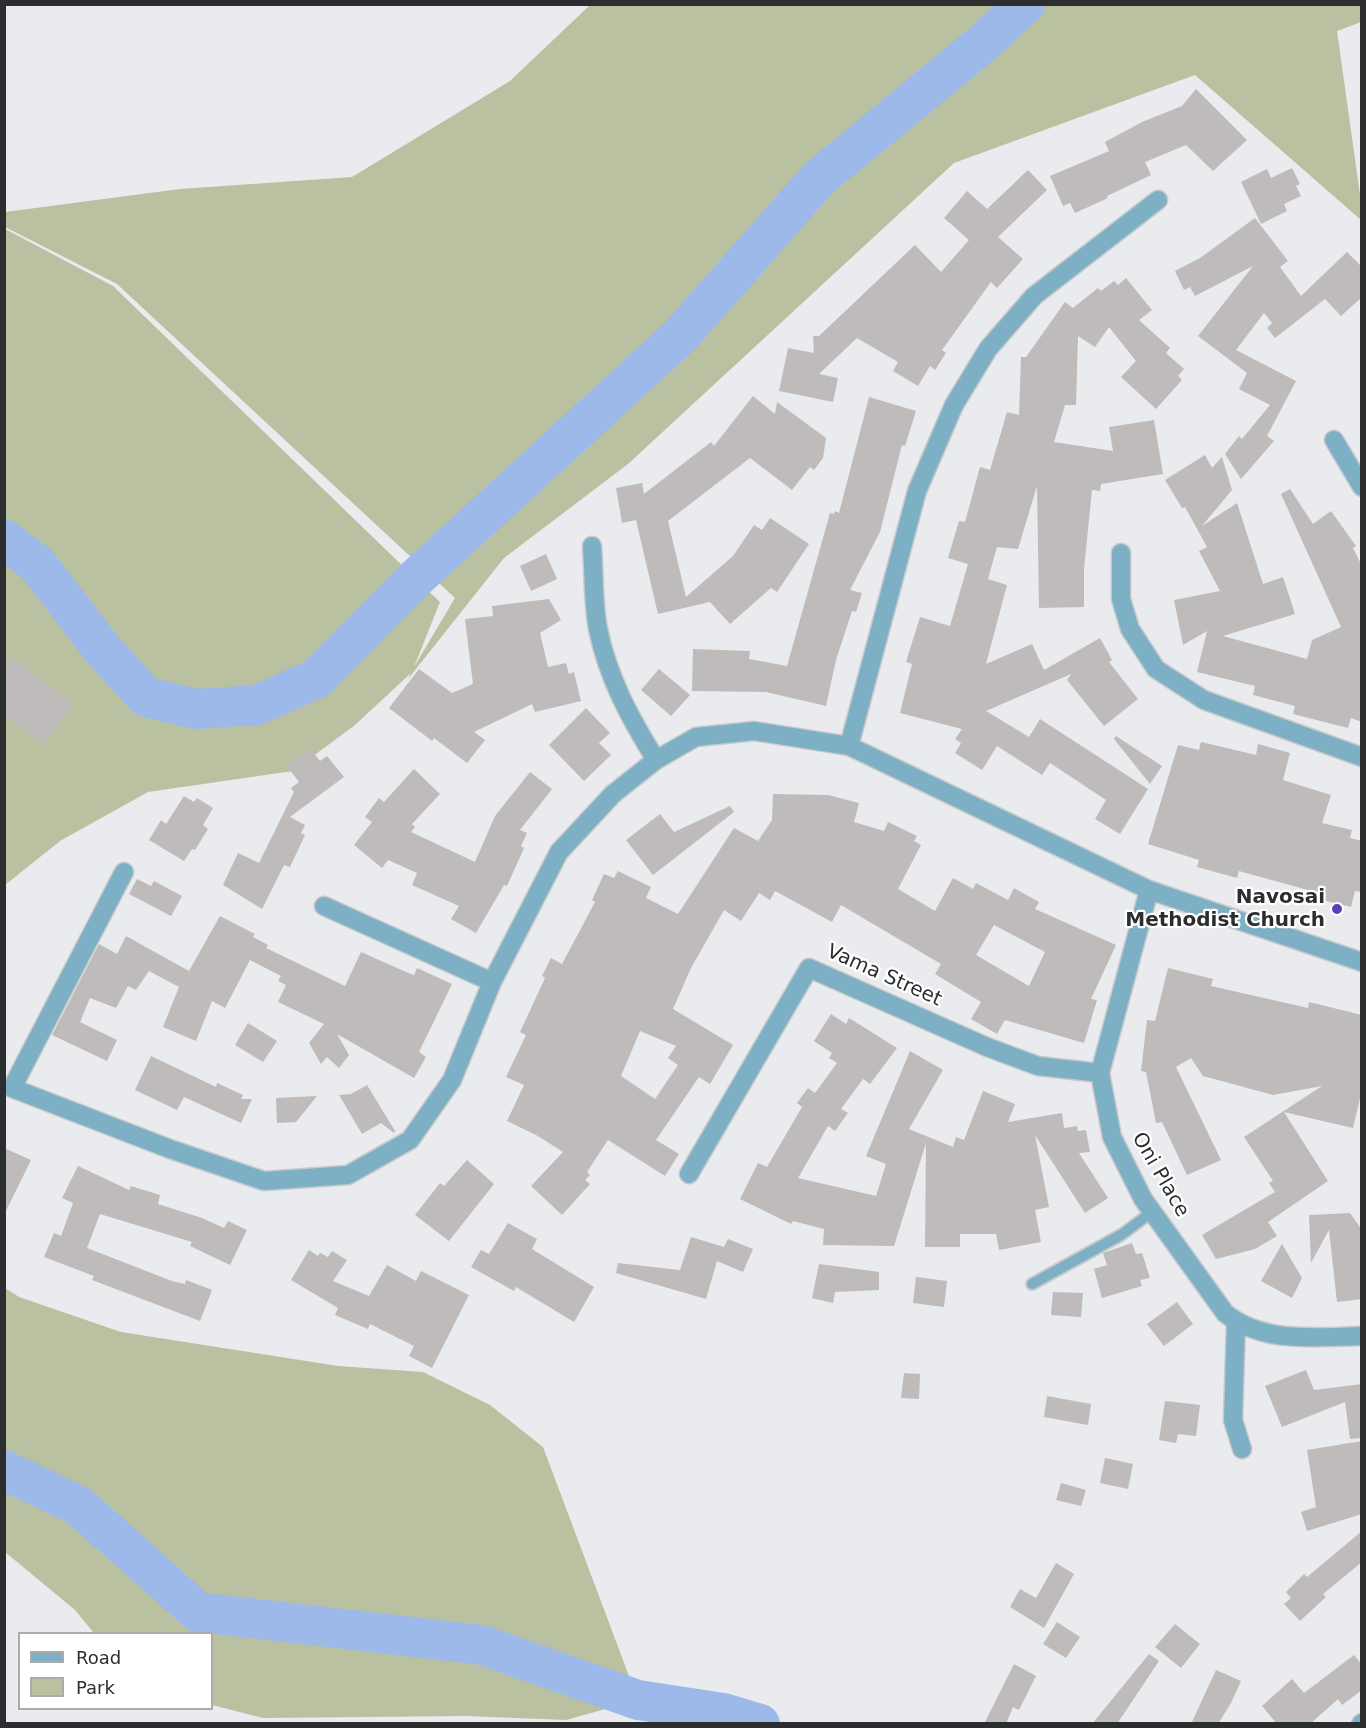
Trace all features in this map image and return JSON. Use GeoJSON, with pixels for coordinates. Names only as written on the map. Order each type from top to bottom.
{"type":"FeatureCollection","features":[{"type":"Feature","properties":{"kind":"street"},"geometry":{"type":"LineString","coordinates":[[849,747],[917,491],[954,405],[988,349],[1034,296],[1158,200]]}},
{"type":"Feature","properties":{"kind":"street"},"geometry":{"type":"LineString","coordinates":[[1334,440],[1362,487]]}},
{"type":"Feature","properties":{"kind":"street"},"geometry":{"type":"LineString","coordinates":[[592,546],[598,628],[612,682],[656,760]]}},
{"type":"Feature","properties":{"kind":"street"},"geometry":{"type":"LineString","coordinates":[[1121,553],[1121,599],[1130,628],[1156,669],[1204,700],[1362,758]]}},
{"type":"Feature","properties":{"kind":"street"},"geometry":{"type":"LineString","coordinates":[[124,872],[8,1091],[264,1181],[348,1175],[410,1140],[452,1080],[492,982],[559,852],[613,794],[656,760],[696,737],[754,731],[849,747],[1149,890],[1362,962]]}},
{"type":"Feature","properties":{"kind":"street","name":"Oni Place"},"geometry":{"type":"LineString","coordinates":[[1149,890],[1100,1073],[1112,1137],[1152,1212],[1224,1312],[1236,1322]]}},
{"type":"Feature","properties":{"kind":"street"},"geometry":{"type":"LineString","coordinates":[[324,906],[492,982]]}},
{"type":"Feature","properties":{"kind":"street","name":"Vama Street"},"geometry":{"type":"LineString","coordinates":[[689,1174],[809,968],[987,1047],[1038,1066],[1100,1073]]}},
{"type":"Feature","properties":{"kind":"street"},"geometry":{"type":"LineString","coordinates":[[1242,1449],[1233,1420],[1236,1322],[1260,1333],[1282,1336],[1362,1336]]}},
{"type":"Feature","properties":{"kind":"lane"},"geometry":{"type":"LineString","coordinates":[[1032,1284],[1106,1244],[1152,1212]]}},
{"type":"Feature","properties":{"kind":"green space"},"geometry":{"type":"Polygon","coordinates":[[[590,5],[1361,5],[1361,22],[1337,31],[1361,202],[1361,220],[1195,75],[954,163],[628,464],[504,558],[408,679],[411,673],[355,725],[293,771],[148,792],[60,841],[5,885],[5,229],[113,286],[440,602],[414,667],[455,598],[117,284],[5,227],[5,212],[180,189],[352,177],[510,81],[590,5]]]}},
{"type":"Feature","properties":{"kind":"green space"},"geometry":{"type":"Polygon","coordinates":[[[5,1288],[19,1297],[121,1332],[338,1366],[423,1372],[490,1405],[543,1447],[638,1700],[566,1720],[466,1716],[263,1718],[213,1705],[213,1632],[93,1632],[75,1610],[5,1552],[5,1288]]]}},
{"type":"Feature","properties":{"kind":"building"},"geometry":{"type":"Polygon","coordinates":[[[1196,89],[1247,140],[1213,171],[1186,145],[1145,162],[1151,175],[1107,196],[1108,198],[1075,213],[1070,203],[1063,206],[1050,176],[1109,151],[1105,142],[1142,122],[1182,106],[1196,89]]]}},
{"type":"Feature","properties":{"kind":"building"},"geometry":{"type":"Polygon","coordinates":[[[1292,168],[1300,184],[1296,186],[1301,196],[1284,204],[1287,211],[1261,224],[1241,182],[1267,169],[1271,178],[1292,168]]]}},
{"type":"Feature","properties":{"kind":"building"},"geometry":{"type":"Polygon","coordinates":[[[1028,170],[1047,190],[998,237],[1023,259],[997,288],[991,282],[942,350],[946,353],[935,370],[930,366],[918,386],[893,371],[898,362],[857,338],[819,374],[838,378],[833,402],[779,391],[788,348],[814,353],[813,336],[819,336],[915,245],[941,272],[969,240],[944,218],[967,191],[987,209],[1028,170]]]}},
{"type":"Feature","properties":{"kind":"building"},"geometry":{"type":"Polygon","coordinates":[[[1255,218],[1288,261],[1280,267],[1301,296],[1347,252],[1362,267],[1362,297],[1341,316],[1325,299],[1275,338],[1267,328],[1272,323],[1264,313],[1236,350],[1296,381],[1267,436],[1274,441],[1241,479],[1225,454],[1239,436],[1242,439],[1270,405],[1239,389],[1247,373],[1198,336],[1253,266],[1195,296],[1190,287],[1184,290],[1175,271],[1200,258],[1255,218]]]}},
{"type":"Feature","properties":{"kind":"building"},"geometry":{"type":"Polygon","coordinates":[[[1126,278],[1152,310],[1139,320],[1170,348],[1166,353],[1184,369],[1178,376],[1182,380],[1156,409],[1121,377],[1136,361],[1109,327],[1095,347],[1078,336],[1076,405],[1065,405],[1054,442],[1113,451],[1109,427],[1154,420],[1163,474],[1101,484],[1100,491],[1092,490],[1084,569],[1084,607],[1039,608],[1037,486],[1018,549],[997,547],[988,579],[1007,585],[986,664],[1032,644],[1044,670],[1100,638],[1112,660],[1109,662],[1138,699],[1104,726],[1067,680],[1071,674],[986,711],[1029,737],[1040,719],[1148,789],[1120,834],[1095,819],[1106,800],[1050,763],[1042,775],[997,746],[982,770],[955,753],[961,743],[955,739],[962,729],[900,713],[912,664],[906,662],[920,617],[950,626],[968,564],[948,558],[959,521],[965,522],[980,467],[990,470],[1007,412],[1019,415],[1021,357],[1026,357],[1065,302],[1073,308],[1098,288],[1101,291],[1114,281],[1118,285],[1126,278]]]}},
{"type":"Feature","properties":{"kind":"building"},"geometry":{"type":"Polygon","coordinates":[[[753,396],[775,414],[777,402],[826,438],[823,458],[814,470],[810,467],[792,490],[750,458],[668,521],[686,597],[733,556],[754,525],[762,530],[770,518],[809,544],[777,592],[771,588],[730,624],[710,602],[658,614],[636,520],[622,523],[616,488],[642,483],[644,494],[711,442],[714,446],[753,396]]]}},
{"type":"Feature","properties":{"kind":"building"},"geometry":{"type":"Polygon","coordinates":[[[869,397],[916,411],[905,446],[902,445],[880,532],[850,590],[862,593],[856,612],[852,611],[836,660],[826,706],[766,692],[692,691],[693,649],[750,651],[749,659],[787,666],[830,513],[834,514],[835,511],[839,513],[869,397]]]}},
{"type":"Feature","properties":{"kind":"building"},"geometry":{"type":"Polygon","coordinates":[[[1205,455],[1212,468],[1222,457],[1232,490],[1202,526],[1237,503],[1263,584],[1283,577],[1295,614],[1223,636],[1307,659],[1312,640],[1341,627],[1281,494],[1290,489],[1313,524],[1331,511],[1356,546],[1353,548],[1362,566],[1362,722],[1351,718],[1348,728],[1293,714],[1295,706],[1253,695],[1255,686],[1197,672],[1207,631],[1183,645],[1174,600],[1220,591],[1199,551],[1207,547],[1185,507],[1182,508],[1165,480],[1205,455]]]}},
{"type":"Feature","properties":{"kind":"building"},"geometry":{"type":"Polygon","coordinates":[[[546,554],[557,579],[531,591],[520,566],[546,554]]]}},
{"type":"Feature","properties":{"kind":"building"},"geometry":{"type":"Polygon","coordinates":[[[549,599],[561,620],[540,633],[548,667],[566,663],[569,674],[574,672],[581,701],[535,712],[532,704],[474,732],[485,740],[467,763],[434,738],[432,741],[389,708],[419,669],[452,693],[473,684],[465,619],[493,616],[492,606],[549,599]]]}},
{"type":"Feature","properties":{"kind":"building"},"geometry":{"type":"Polygon","coordinates":[[[12,657],[74,705],[43,745],[4,715],[4,666],[12,657]]]}},
{"type":"Feature","properties":{"kind":"building"},"geometry":{"type":"Polygon","coordinates":[[[659,669],[690,695],[671,716],[641,690],[659,669]]]}},
{"type":"Feature","properties":{"kind":"building"},"geometry":{"type":"Polygon","coordinates":[[[586,708],[610,733],[599,743],[611,755],[584,781],[549,745],[586,708]]]}},
{"type":"Feature","properties":{"kind":"building"},"geometry":{"type":"Polygon","coordinates":[[[1116,736],[1162,766],[1150,784],[1114,739],[1116,736]]]}},
{"type":"Feature","properties":{"kind":"building"},"geometry":{"type":"Polygon","coordinates":[[[1201,742],[1256,755],[1258,744],[1290,753],[1283,780],[1331,795],[1322,823],[1352,830],[1350,838],[1362,841],[1362,892],[1355,891],[1351,907],[1306,896],[1308,890],[1239,871],[1237,878],[1197,867],[1199,860],[1148,844],[1178,745],[1199,750],[1201,742]]]}},
{"type":"Feature","properties":{"kind":"building"},"geometry":{"type":"Polygon","coordinates":[[[310,748],[320,761],[327,756],[344,777],[290,817],[305,825],[301,833],[305,835],[290,867],[284,865],[262,909],[223,885],[238,853],[259,863],[294,792],[291,788],[299,782],[286,765],[310,748]]]}},
{"type":"Feature","properties":{"kind":"building"},"geometry":{"type":"Polygon","coordinates":[[[414,769],[440,794],[412,824],[415,827],[411,832],[475,862],[495,816],[530,772],[552,789],[520,830],[527,833],[521,846],[524,848],[507,886],[504,885],[476,933],[451,919],[459,906],[412,885],[417,873],[388,860],[382,868],[354,845],[372,822],[365,817],[379,798],[384,802],[414,769]]]}},
{"type":"Feature","properties":{"kind":"building"},"geometry":{"type":"Polygon","coordinates":[[[773,794],[828,795],[859,803],[854,822],[884,831],[888,822],[917,836],[914,841],[921,845],[898,889],[935,911],[953,878],[973,889],[976,883],[1008,900],[1014,888],[1039,902],[1035,909],[1116,945],[1091,999],[1097,1000],[1084,1043],[1005,1020],[997,1034],[971,1019],[981,1002],[935,974],[941,964],[841,905],[832,922],[775,891],[770,900],[759,893],[741,921],[724,910],[691,968],[673,1009],[733,1045],[710,1084],[699,1077],[656,1140],[679,1154],[665,1176],[608,1140],[587,1172],[590,1175],[585,1180],[590,1184],[562,1215],[531,1186],[563,1152],[538,1136],[507,1121],[524,1085],[506,1077],[526,1035],[520,1032],[545,978],[542,976],[551,958],[562,964],[595,902],[592,900],[604,874],[614,878],[618,871],[651,887],[646,898],[678,914],[734,828],[758,841],[772,820],[773,794]],[[994,925],[976,955],[1029,986],[1045,952],[994,925]],[[640,1031],[621,1076],[655,1099],[678,1065],[668,1058],[676,1046],[640,1031]]]}},
{"type":"Feature","properties":{"kind":"building"},"geometry":{"type":"Polygon","coordinates":[[[184,796],[194,802],[197,798],[213,808],[203,825],[208,829],[195,850],[192,849],[184,861],[149,840],[161,820],[166,824],[184,796]]]}},
{"type":"Feature","properties":{"kind":"building"},"geometry":{"type":"Polygon","coordinates":[[[730,806],[734,812],[653,875],[626,840],[660,814],[674,832],[730,806]]]}},
{"type":"Feature","properties":{"kind":"building"},"geometry":{"type":"Polygon","coordinates":[[[137,879],[151,886],[154,881],[182,896],[171,916],[129,894],[137,879]]]}},
{"type":"Feature","properties":{"kind":"building"},"geometry":{"type":"Polygon","coordinates":[[[220,916],[255,934],[253,937],[268,945],[266,948],[345,986],[361,952],[414,975],[417,968],[452,984],[419,1052],[426,1057],[414,1078],[337,1034],[349,1055],[339,1068],[327,1057],[321,1064],[309,1043],[324,1024],[278,1002],[286,985],[278,981],[281,976],[250,960],[225,1008],[212,1001],[196,1041],[163,1027],[179,987],[149,971],[136,990],[128,986],[116,1008],[90,998],[80,1022],[117,1040],[107,1061],[52,1035],[99,944],[117,954],[126,936],[189,971],[220,916]]]}},
{"type":"Feature","properties":{"kind":"building"},"geometry":{"type":"Polygon","coordinates":[[[1168,968],[1213,979],[1211,986],[1308,1008],[1309,1002],[1362,1015],[1362,1090],[1353,1128],[1284,1112],[1328,1181],[1268,1222],[1277,1236],[1255,1249],[1216,1259],[1202,1235],[1275,1192],[1269,1183],[1273,1181],[1244,1137],[1322,1086],[1273,1095],[1203,1076],[1191,1058],[1176,1067],[1221,1160],[1187,1175],[1162,1122],[1156,1123],[1146,1072],[1141,1071],[1147,1020],[1155,1021],[1168,968]]]}},
{"type":"Feature","properties":{"kind":"building"},"geometry":{"type":"Polygon","coordinates":[[[831,1014],[846,1024],[849,1018],[897,1048],[870,1084],[863,1079],[841,1109],[848,1113],[835,1131],[828,1126],[798,1178],[876,1196],[886,1164],[866,1156],[910,1051],[943,1070],[909,1129],[953,1147],[956,1137],[964,1140],[983,1091],[1015,1104],[1008,1122],[1062,1113],[1064,1128],[1077,1126],[1078,1131],[1086,1130],[1090,1152],[1079,1153],[1108,1198],[1085,1213],[1035,1135],[1049,1207],[1035,1210],[1041,1242],[999,1250],[996,1234],[960,1234],[960,1247],[925,1247],[926,1143],[894,1246],[823,1245],[824,1229],[793,1221],[791,1224],[740,1199],[758,1163],[767,1167],[802,1107],[797,1103],[808,1088],[815,1093],[837,1063],[829,1058],[832,1053],[814,1041],[831,1014]]]}},
{"type":"Feature","properties":{"kind":"building"},"geometry":{"type":"Polygon","coordinates":[[[248,1023],[277,1041],[263,1062],[235,1045],[248,1023]]]}},
{"type":"Feature","properties":{"kind":"building"},"geometry":{"type":"Polygon","coordinates":[[[151,1056],[216,1087],[217,1083],[243,1095],[241,1099],[252,1099],[241,1123],[184,1097],[177,1110],[135,1090],[151,1056]]]}},
{"type":"Feature","properties":{"kind":"building"},"geometry":{"type":"Polygon","coordinates":[[[367,1085],[395,1131],[394,1133],[381,1123],[362,1134],[339,1095],[351,1094],[367,1085]]]}},
{"type":"Feature","properties":{"kind":"building"},"geometry":{"type":"Polygon","coordinates":[[[317,1096],[296,1122],[277,1123],[276,1098],[317,1096]]]}},
{"type":"Feature","properties":{"kind":"building"},"geometry":{"type":"Polygon","coordinates":[[[4,1148],[31,1160],[4,1215],[4,1148]]]}},
{"type":"Feature","properties":{"kind":"building"},"geometry":{"type":"Polygon","coordinates":[[[467,1160],[494,1184],[449,1241],[415,1215],[440,1183],[444,1186],[467,1160]]]}},
{"type":"Feature","properties":{"kind":"building"},"geometry":{"type":"Polygon","coordinates":[[[78,1166],[129,1190],[131,1186],[160,1195],[158,1204],[202,1218],[224,1228],[228,1221],[247,1230],[230,1265],[190,1246],[192,1242],[100,1214],[87,1248],[172,1281],[185,1284],[186,1280],[212,1290],[200,1321],[92,1280],[94,1276],[44,1257],[54,1233],[61,1236],[73,1203],[62,1198],[78,1166]]]}},
{"type":"Feature","properties":{"kind":"building"},"geometry":{"type":"Polygon","coordinates":[[[1350,1213],[1362,1230],[1362,1299],[1337,1302],[1329,1230],[1311,1263],[1309,1215],[1350,1213]]]}},
{"type":"Feature","properties":{"kind":"building"},"geometry":{"type":"Polygon","coordinates":[[[508,1223],[537,1239],[532,1249],[594,1287],[574,1322],[516,1287],[514,1291],[471,1267],[481,1250],[489,1254],[508,1223]]]}},
{"type":"Feature","properties":{"kind":"building"},"geometry":{"type":"Polygon","coordinates":[[[691,1237],[724,1247],[728,1239],[753,1249],[743,1272],[717,1261],[706,1299],[616,1273],[618,1263],[680,1270],[691,1237]]]}},
{"type":"Feature","properties":{"kind":"building"},"geometry":{"type":"Polygon","coordinates":[[[1132,1243],[1136,1254],[1142,1253],[1150,1278],[1140,1280],[1142,1286],[1102,1298],[1094,1269],[1107,1265],[1103,1253],[1132,1243]]]}},
{"type":"Feature","properties":{"kind":"building"},"geometry":{"type":"Polygon","coordinates":[[[1282,1244],[1302,1278],[1292,1298],[1261,1281],[1282,1244]]]}},
{"type":"Feature","properties":{"kind":"building"},"geometry":{"type":"Polygon","coordinates":[[[309,1250],[318,1256],[320,1253],[328,1257],[332,1251],[347,1260],[333,1281],[369,1296],[387,1265],[416,1281],[421,1271],[469,1295],[432,1368],[409,1356],[414,1346],[370,1324],[368,1329],[335,1315],[338,1308],[291,1280],[309,1250]]]}},
{"type":"Feature","properties":{"kind":"building"},"geometry":{"type":"Polygon","coordinates":[[[819,1264],[879,1272],[879,1290],[835,1292],[833,1303],[812,1298],[819,1264]]]}},
{"type":"Feature","properties":{"kind":"building"},"geometry":{"type":"Polygon","coordinates":[[[916,1277],[947,1281],[944,1307],[913,1303],[916,1277]]]}},
{"type":"Feature","properties":{"kind":"building"},"geometry":{"type":"Polygon","coordinates":[[[1053,1292],[1083,1293],[1081,1317],[1051,1315],[1053,1292]]]}},
{"type":"Feature","properties":{"kind":"building"},"geometry":{"type":"Polygon","coordinates":[[[1177,1302],[1193,1324],[1164,1346],[1147,1324],[1177,1302]]]}},
{"type":"Feature","properties":{"kind":"building"},"geometry":{"type":"Polygon","coordinates":[[[1306,1370],[1314,1390],[1362,1384],[1362,1438],[1350,1439],[1345,1402],[1282,1427],[1265,1386],[1306,1370]]]}},
{"type":"Feature","properties":{"kind":"building"},"geometry":{"type":"Polygon","coordinates":[[[904,1373],[920,1374],[919,1399],[901,1398],[904,1373]]]}},
{"type":"Feature","properties":{"kind":"building"},"geometry":{"type":"Polygon","coordinates":[[[1047,1396],[1091,1404],[1088,1425],[1044,1417],[1047,1396]]]}},
{"type":"Feature","properties":{"kind":"building"},"geometry":{"type":"Polygon","coordinates":[[[1165,1401],[1200,1405],[1196,1436],[1178,1434],[1176,1443],[1159,1440],[1165,1401]]]}},
{"type":"Feature","properties":{"kind":"building"},"geometry":{"type":"Polygon","coordinates":[[[1362,1441],[1362,1514],[1307,1531],[1301,1512],[1316,1507],[1307,1450],[1362,1441]]]}},
{"type":"Feature","properties":{"kind":"building"},"geometry":{"type":"Polygon","coordinates":[[[1105,1458],[1133,1464],[1128,1489],[1100,1483],[1105,1458]]]}},
{"type":"Feature","properties":{"kind":"building"},"geometry":{"type":"Polygon","coordinates":[[[1061,1483],[1086,1490],[1081,1506],[1056,1500],[1061,1483]]]}},
{"type":"Feature","properties":{"kind":"building"},"geometry":{"type":"Polygon","coordinates":[[[1362,1531],[1362,1562],[1323,1594],[1326,1597],[1300,1621],[1284,1604],[1291,1598],[1286,1592],[1304,1574],[1307,1577],[1362,1531]]]}},
{"type":"Feature","properties":{"kind":"building"},"geometry":{"type":"Polygon","coordinates":[[[1056,1563],[1074,1574],[1044,1628],[1010,1607],[1020,1589],[1036,1598],[1056,1563]]]}},
{"type":"Feature","properties":{"kind":"building"},"geometry":{"type":"Polygon","coordinates":[[[1057,1622],[1080,1637],[1066,1658],[1043,1644],[1057,1622]]]}},
{"type":"Feature","properties":{"kind":"building"},"geometry":{"type":"Polygon","coordinates":[[[1175,1624],[1200,1644],[1181,1668],[1155,1647],[1175,1624]]]}},
{"type":"Feature","properties":{"kind":"building"},"geometry":{"type":"Polygon","coordinates":[[[1149,1654],[1159,1661],[1117,1724],[1092,1724],[1149,1654]]]}},
{"type":"Feature","properties":{"kind":"building"},"geometry":{"type":"Polygon","coordinates":[[[1354,1655],[1362,1665],[1362,1690],[1342,1705],[1338,1699],[1310,1724],[1277,1724],[1262,1706],[1292,1679],[1304,1693],[1354,1655]]]}},
{"type":"Feature","properties":{"kind":"building"},"geometry":{"type":"Polygon","coordinates":[[[1014,1664],[1036,1676],[1019,1710],[1013,1707],[1006,1724],[984,1724],[1014,1664]]]}},
{"type":"Feature","properties":{"kind":"building"},"geometry":{"type":"Polygon","coordinates":[[[1216,1670],[1241,1681],[1231,1703],[1218,1724],[1191,1724],[1216,1670]]]}},
{"type":"Feature","properties":{"kind":"waterway"},"geometry":{"type":"LineString","coordinates":[[4,539],[37,564],[104,651],[146,697],[197,709],[257,705],[317,678],[416,578],[680,336],[819,178],[982,44],[1025,4]]}},
{"type":"Feature","properties":{"kind":"waterway"},"geometry":{"type":"LineString","coordinates":[[4,1470],[79,1506],[198,1612],[482,1645],[638,1700],[723,1713],[760,1724]]}},
{"type":"Feature","properties":{"kind":"place","name":"Navosai Methodist Church"},"geometry":{"type":"Point","coordinates":[1337,909]}}]}
